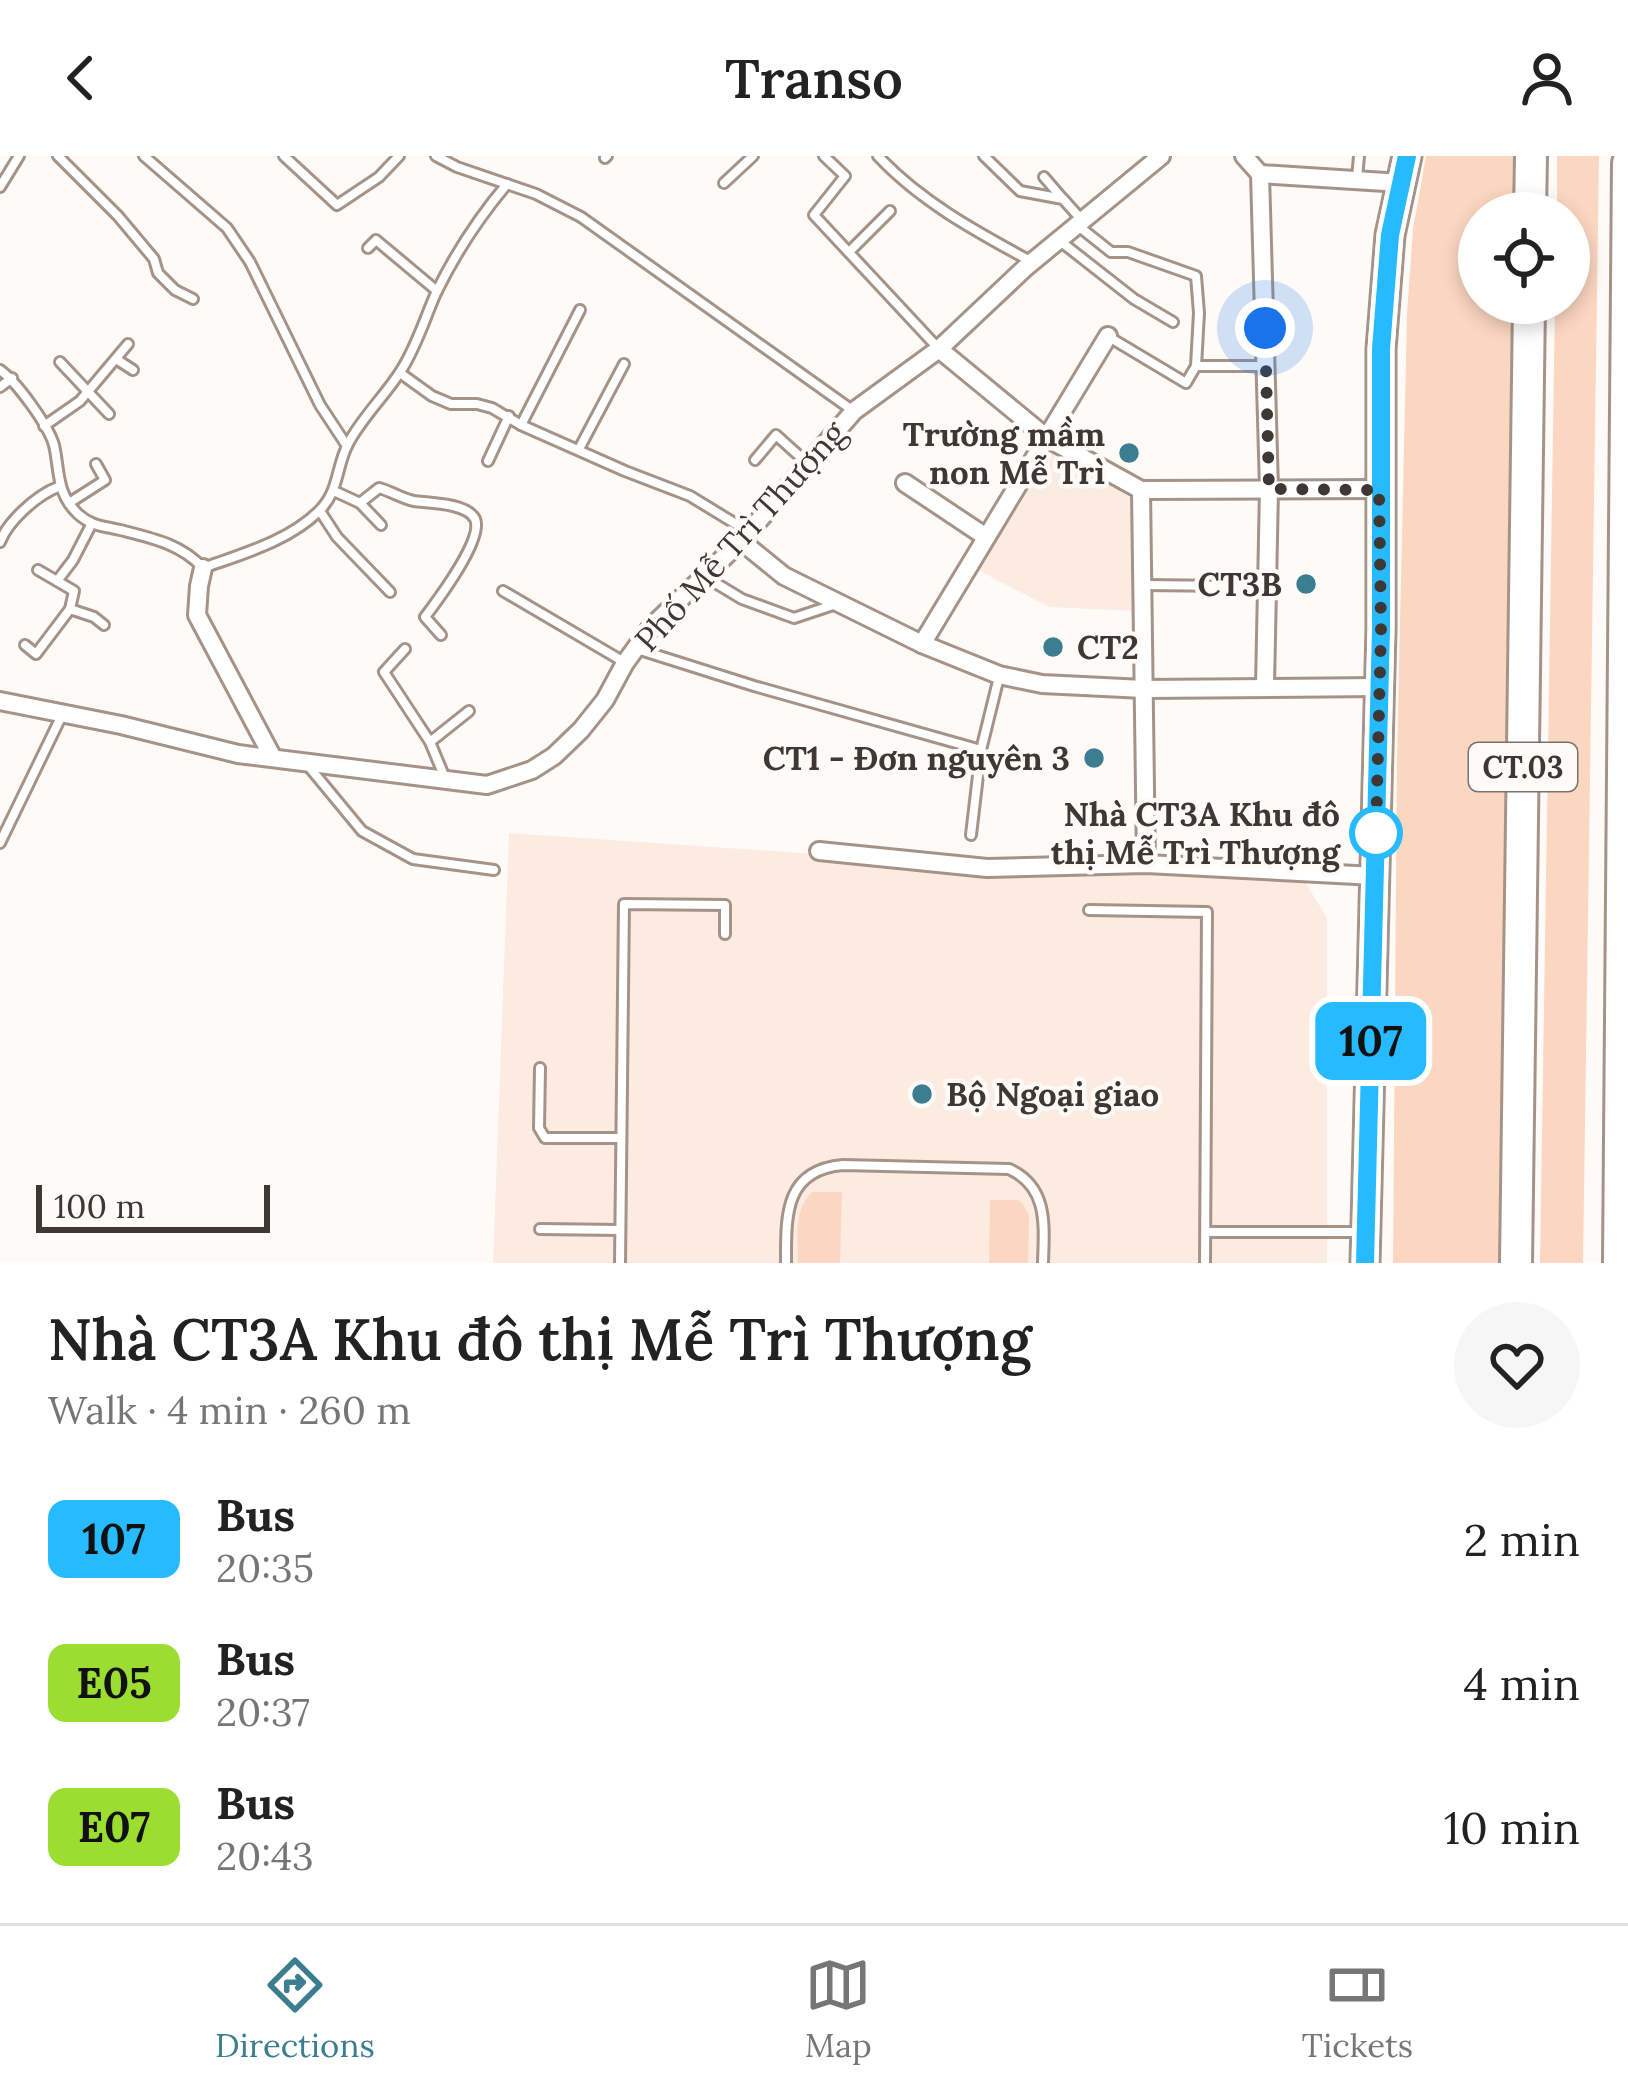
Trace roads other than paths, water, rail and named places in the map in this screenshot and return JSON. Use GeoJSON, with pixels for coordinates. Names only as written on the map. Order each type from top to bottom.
{"type":"FeatureCollection","features":[{"type":"Feature","properties":{"kind":"highway"},"geometry":{"type":"LineString","coordinates":[[1530,192],[1531,156]]}},
{"type":"Feature","properties":{"kind":"highway","name":"CT.03"},"geometry":{"type":"LineString","coordinates":[[1619,1249],[1628,163]]}},
{"type":"Feature","properties":{"kind":"highway","name":"CT.03"},"geometry":{"type":"LineString","coordinates":[[1516,1263],[1529,324]]}},
{"type":"Feature","properties":{"kind":"main road"},"geometry":{"type":"LineString","coordinates":[[1365,1263],[1384,284],[1404,169]]}},
{"type":"Feature","properties":{"kind":"street","name":"Phố Mễ Trì Thượng"},"geometry":{"type":"LineString","coordinates":[[0,701],[238,754],[487,785],[532,770],[581,730],[651,627],[745,536],[854,411],[939,349],[1058,240],[1161,156]]}},
{"type":"Feature","properties":{"kind":"street"},"geometry":{"type":"LineString","coordinates":[[1244,156],[1260,174],[1269,489],[1265,686]]}},
{"type":"Feature","properties":{"kind":"street"},"geometry":{"type":"LineString","coordinates":[[1260,174],[1357,179],[1404,169]]}},
{"type":"Feature","properties":{"kind":"street"},"geometry":{"type":"LineString","coordinates":[[922,644],[1108,336]]}},
{"type":"Feature","properties":{"kind":"street"},"geometry":{"type":"LineString","coordinates":[[939,349],[1047,438],[1141,490],[1379,490]]}},
{"type":"Feature","properties":{"kind":"street"},"geometry":{"type":"LineString","coordinates":[[905,483],[986,537]]}},
{"type":"Feature","properties":{"kind":"street"},"geometry":{"type":"LineString","coordinates":[[1141,490],[1146,865]]}},
{"type":"Feature","properties":{"kind":"street"},"geometry":{"type":"LineString","coordinates":[[745,536],[784,576],[922,644],[999,675],[1042,684],[1144,689],[1379,687]]}},
{"type":"Feature","properties":{"kind":"street"},"geometry":{"type":"LineString","coordinates":[[203,568],[197,615],[273,758]]}},
{"type":"Feature","properties":{"kind":"street"},"geometry":{"type":"LineString","coordinates":[[819,851],[987,868],[1146,865],[1375,876]]}},
{"type":"Feature","properties":{"kind":"lane"},"geometry":{"type":"LineString","coordinates":[[0,187],[19,156]]}},
{"type":"Feature","properties":{"kind":"lane"},"geometry":{"type":"LineString","coordinates":[[58,156],[118,216],[154,259],[158,273],[193,299]]}},
{"type":"Feature","properties":{"kind":"lane"},"geometry":{"type":"LineString","coordinates":[[144,156],[227,227],[276,311],[320,406],[346,446]]}},
{"type":"Feature","properties":{"kind":"lane"},"geometry":{"type":"LineString","coordinates":[[284,156],[337,205],[379,177],[399,156]]}},
{"type":"Feature","properties":{"kind":"lane"},"geometry":{"type":"LineString","coordinates":[[436,156],[536,194],[581,217],[854,411]]}},
{"type":"Feature","properties":{"kind":"lane"},"geometry":{"type":"LineString","coordinates":[[724,183],[753,156]]}},
{"type":"Feature","properties":{"kind":"lane"},"geometry":{"type":"LineString","coordinates":[[824,156],[845,176],[814,215],[939,349]]}},
{"type":"Feature","properties":{"kind":"lane"},"geometry":{"type":"LineString","coordinates":[[878,156],[902,182],[1033,263]]}},
{"type":"Feature","properties":{"kind":"lane"},"geometry":{"type":"LineString","coordinates":[[984,156],[1020,191],[1063,199]]}},
{"type":"Feature","properties":{"kind":"lane"},"geometry":{"type":"LineString","coordinates":[[1357,179],[1359,156]]}},
{"type":"Feature","properties":{"kind":"lane"},"geometry":{"type":"LineString","coordinates":[[1044,177],[1079,222],[1111,252],[1128,252],[1196,276],[1196,367],[1186,383],[1108,336]]}},
{"type":"Feature","properties":{"kind":"lane"},"geometry":{"type":"LineString","coordinates":[[0,370],[12,378],[50,433],[59,487],[91,525],[161,540],[189,553],[203,568],[258,548],[320,511],[334,491],[346,446],[400,373],[437,291],[482,214],[507,184]]}},
{"type":"Feature","properties":{"kind":"lane"},"geometry":{"type":"LineString","coordinates":[[849,252],[890,211]]}},
{"type":"Feature","properties":{"kind":"lane"},"geometry":{"type":"LineString","coordinates":[[368,248],[376,240],[437,291]]}},
{"type":"Feature","properties":{"kind":"lane"},"geometry":{"type":"LineString","coordinates":[[1058,240],[1107,280],[1173,322]]}},
{"type":"Feature","properties":{"kind":"lane"},"geometry":{"type":"LineString","coordinates":[[521,424],[580,310]]}},
{"type":"Feature","properties":{"kind":"lane"},"geometry":{"type":"LineString","coordinates":[[44,426],[87,392],[128,344]]}},
{"type":"Feature","properties":{"kind":"lane"},"geometry":{"type":"LineString","coordinates":[[116,359],[133,370]]}},
{"type":"Feature","properties":{"kind":"lane"},"geometry":{"type":"LineString","coordinates":[[60,362],[109,414]]}},
{"type":"Feature","properties":{"kind":"lane"},"geometry":{"type":"LineString","coordinates":[[579,449],[624,364]]}},
{"type":"Feature","properties":{"kind":"lane"},"geometry":{"type":"LineString","coordinates":[[1196,367],[1266,367]]}},
{"type":"Feature","properties":{"kind":"lane"},"geometry":{"type":"LineString","coordinates":[[400,373],[432,397],[492,408],[690,496],[745,536]]}},
{"type":"Feature","properties":{"kind":"lane"},"geometry":{"type":"LineString","coordinates":[[0,387],[12,378]]}},
{"type":"Feature","properties":{"kind":"lane"},"geometry":{"type":"LineString","coordinates":[[488,461],[509,416]]}},
{"type":"Feature","properties":{"kind":"lane"},"geometry":{"type":"LineString","coordinates":[[755,460],[776,435],[807,463]]}},
{"type":"Feature","properties":{"kind":"lane"},"geometry":{"type":"LineString","coordinates":[[69,503],[105,480],[96,464]]}},
{"type":"Feature","properties":{"kind":"lane"},"geometry":{"type":"LineString","coordinates":[[0,542],[4,530],[59,487]]}},
{"type":"Feature","properties":{"kind":"lane"},"geometry":{"type":"LineString","coordinates":[[360,502],[379,488],[474,517],[477,526],[460,570],[425,617],[441,635]]}},
{"type":"Feature","properties":{"kind":"lane"},"geometry":{"type":"LineString","coordinates":[[334,491],[360,502],[381,525]]}},
{"type":"Feature","properties":{"kind":"lane"},"geometry":{"type":"LineString","coordinates":[[320,511],[337,538],[390,592]]}},
{"type":"Feature","properties":{"kind":"lane"},"geometry":{"type":"LineString","coordinates":[[57,581],[74,560],[91,525]]}},
{"type":"Feature","properties":{"kind":"lane"},"geometry":{"type":"LineString","coordinates":[[25,645],[36,654],[70,609],[74,591],[38,570]]}},
{"type":"Feature","properties":{"kind":"lane"},"geometry":{"type":"LineString","coordinates":[[703,575],[742,599],[794,618],[838,604]]}},
{"type":"Feature","properties":{"kind":"lane"},"geometry":{"type":"LineString","coordinates":[[1143,585],[1231,586]]}},
{"type":"Feature","properties":{"kind":"lane"},"geometry":{"type":"LineString","coordinates":[[503,591],[631,656],[981,749]]}},
{"type":"Feature","properties":{"kind":"lane"},"geometry":{"type":"LineString","coordinates":[[70,609],[104,625]]}},
{"type":"Feature","properties":{"kind":"lane"},"geometry":{"type":"LineString","coordinates":[[405,649],[384,672],[430,742],[445,780]]}},
{"type":"Feature","properties":{"kind":"lane"},"geometry":{"type":"LineString","coordinates":[[971,835],[981,749],[999,675]]}},
{"type":"Feature","properties":{"kind":"lane"},"geometry":{"type":"LineString","coordinates":[[430,742],[469,711]]}},
{"type":"Feature","properties":{"kind":"lane"},"geometry":{"type":"LineString","coordinates":[[0,843],[62,715]]}},
{"type":"Feature","properties":{"kind":"lane"},"geometry":{"type":"LineString","coordinates":[[305,762],[362,831],[413,859],[494,870]]}},
{"type":"Feature","properties":{"kind":"lane"},"geometry":{"type":"LineString","coordinates":[[620,1263],[624,904],[725,905],[725,934]]}},
{"type":"Feature","properties":{"kind":"lane"},"geometry":{"type":"LineString","coordinates":[[1090,910],[1207,912],[1205,1263]]}},
{"type":"Feature","properties":{"kind":"lane"},"geometry":{"type":"LineString","coordinates":[[541,1068],[539,1129],[545,1138],[621,1138]]}},
{"type":"Feature","properties":{"kind":"lane"},"geometry":{"type":"LineString","coordinates":[[787,1263],[786,1221],[799,1185],[826,1166],[843,1165],[1018,1173],[1037,1194],[1043,1210],[1043,1263]]}},
{"type":"Feature","properties":{"kind":"lane"},"geometry":{"type":"LineString","coordinates":[[540,1229],[620,1230]]}},
{"type":"Feature","properties":{"kind":"lane"},"geometry":{"type":"LineString","coordinates":[[1207,1232],[1366,1232]]}},
{"type":"Feature","properties":{"kind":"place","name":"Trường mầm non Mễ Trì"},"geometry":{"type":"Point","coordinates":[1129,453]}},
{"type":"Feature","properties":{"kind":"place","name":"CT3B"},"geometry":{"type":"Point","coordinates":[1306,584]}},
{"type":"Feature","properties":{"kind":"place","name":"CT2"},"geometry":{"type":"Point","coordinates":[1053,647]}},
{"type":"Feature","properties":{"kind":"place","name":"CT1 - Đơn nguyên 3"},"geometry":{"type":"Point","coordinates":[1094,758]}},
{"type":"Feature","properties":{"kind":"place","name":"Nhà CT3A Khu đô thị Mễ Trì Thượng"},"geometry":{"type":"Point","coordinates":[1376,833]}},
{"type":"Feature","properties":{"kind":"place","name":"Bộ Ngoại giao"},"geometry":{"type":"Point","coordinates":[922,1094]}}]}
